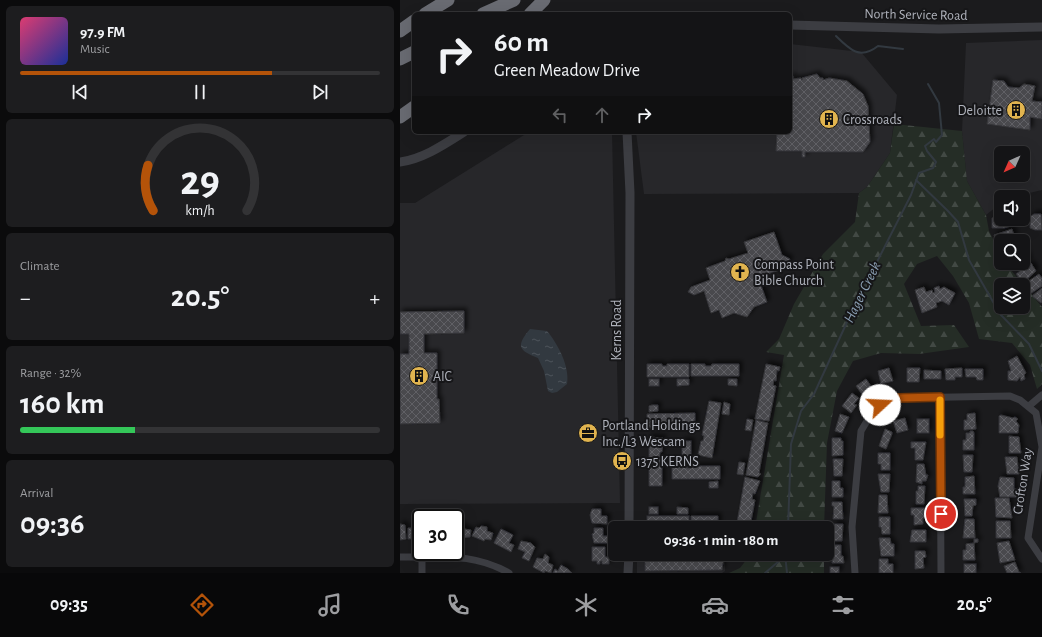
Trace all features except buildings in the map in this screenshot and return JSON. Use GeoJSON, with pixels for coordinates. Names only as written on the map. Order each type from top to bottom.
{"type":"FeatureCollection","features":[{"type":"Feature","properties":{"kind":"highway"},"geometry":{"type":"LineString","coordinates":[[428,12],[448,0]]}},
{"type":"Feature","properties":{"kind":"highway"},"geometry":{"type":"LineString","coordinates":[[487,12],[514,0]]}},
{"type":"Feature","properties":{"kind":"highway"},"geometry":{"type":"LineString","coordinates":[[532,12],[544,0]]}},
{"type":"Feature","properties":{"kind":"highway"},"geometry":{"type":"LineString","coordinates":[[400,31],[412,22]]}},
{"type":"Feature","properties":{"kind":"highway"},"geometry":{"type":"LineString","coordinates":[[400,60],[412,53]]}},
{"type":"Feature","properties":{"kind":"highway"},"geometry":{"type":"LineString","coordinates":[[400,117],[412,108]]}},
{"type":"Feature","properties":{"kind":"street","name":"North Service Road"},"geometry":{"type":"LineString","coordinates":[[792,26],[939,29],[1042,27]]}},
{"type":"Feature","properties":{"kind":"street"},"geometry":{"type":"LineString","coordinates":[[400,162],[407,161],[439,148],[461,134]]}},
{"type":"Feature","properties":{"kind":"street","name":"Kerns Road"},"geometry":{"type":"LineString","coordinates":[[627,134],[630,188],[629,521]]}},
{"type":"Feature","properties":{"kind":"street"},"geometry":{"type":"LineString","coordinates":[[855,573],[852,527],[861,431],[870,416],[880,405],[898,398],[1010,396],[1029,406],[1042,395]]}},
{"type":"Feature","properties":{"kind":"street"},"geometry":{"type":"LineString","coordinates":[[940,397],[941,573]]}},
{"type":"Feature","properties":{"kind":"street","name":"Crofton Way"},"geometry":{"type":"LineString","coordinates":[[1029,406],[1036,413],[1042,447],[1028,538],[1042,559]]}},
{"type":"Feature","properties":{"kind":"street"},"geometry":{"type":"LineString","coordinates":[[400,557],[412,558]]}},
{"type":"Feature","properties":{"kind":"street"},"geometry":{"type":"LineString","coordinates":[[464,558],[472,558],[493,564],[509,573]]}},
{"type":"Feature","properties":{"kind":"street"},"geometry":{"type":"LineString","coordinates":[[422,561],[422,573]]}},
{"type":"Feature","properties":{"kind":"street"},"geometry":{"type":"LineString","coordinates":[[628,561],[628,573]]}},
{"type":"Feature","properties":{"kind":"shaded area"},"geometry":{"type":"Polygon","coordinates":[[[1042,40],[1042,190],[1030,193],[1030,190],[994,190],[994,209],[986,215],[967,181],[962,131],[966,43],[1042,40]]]}},
{"type":"Feature","properties":{"kind":"shaded area"},"geometry":{"type":"Polygon","coordinates":[[[792,44],[861,52],[897,95],[890,153],[867,187],[859,193],[644,194],[636,134],[792,134],[792,44]]]}},
{"type":"Feature","properties":{"kind":"shaded area"},"geometry":{"type":"Polygon","coordinates":[[[526,134],[612,134],[620,503],[400,504],[400,203],[415,203],[526,134]]]}},
{"type":"Feature","properties":{"kind":"shaded area"},"geometry":{"type":"Polygon","coordinates":[[[637,561],[725,561],[725,571],[722,573],[637,573],[637,561]]]}},
{"type":"Feature","properties":{"kind":"green space"},"geometry":{"type":"Polygon","coordinates":[[[894,124],[962,131],[967,181],[986,215],[989,231],[994,241],[994,270],[1011,270],[1018,278],[994,278],[994,314],[1030,314],[1030,293],[1042,307],[1042,384],[1037,389],[1030,365],[1012,343],[979,339],[969,303],[953,276],[937,256],[917,264],[904,284],[921,326],[954,325],[969,347],[919,354],[881,353],[853,361],[837,391],[827,443],[824,521],[756,521],[784,355],[766,352],[779,339],[794,304],[823,254],[855,222],[859,193],[867,187],[890,153],[894,124]]]}},
{"type":"Feature","properties":{"kind":"green space"},"geometry":{"type":"Polygon","coordinates":[[[746,561],[824,561],[824,573],[729,573],[740,568],[746,561]]]}},
{"type":"Feature","properties":{"kind":"water"},"geometry":{"type":"Polygon","coordinates":[[[530,329],[547,331],[555,342],[565,363],[567,370],[567,384],[557,392],[552,393],[548,391],[544,371],[538,358],[526,352],[521,347],[523,340],[530,329]]]}},
{"type":"Feature","properties":{"kind":"waterway","name":"Hager Creek"},"geometry":{"type":"LineString","coordinates":[[836,36],[851,49],[860,53],[872,50],[878,46],[903,49]]}},
{"type":"Feature","properties":{"kind":"waterway","name":"Hager Creek"},"geometry":{"type":"LineString","coordinates":[[788,521],[791,444],[801,411],[814,394],[853,309],[911,195],[919,173],[933,168],[936,162],[925,146],[934,139],[936,142],[942,135],[939,103],[928,84]]}},
{"type":"Feature","properties":{"kind":"waterway"},"geometry":{"type":"LineString","coordinates":[[916,180],[958,222],[969,260],[1000,314],[1029,344],[1042,371]]}},
{"type":"Feature","properties":{"kind":"waterway"},"geometry":{"type":"LineString","coordinates":[[765,573],[779,561]]}},
{"type":"Feature","properties":{"kind":"waterway"},"geometry":{"type":"LineString","coordinates":[[786,561],[787,573]]}},
{"type":"Feature","properties":{"kind":"slow traffic"},"geometry":{"type":"LineString","coordinates":[[940,400],[940,435]]}},
{"type":"Feature","properties":{"kind":"place","name":"Deloitte"},"geometry":{"type":"Point","coordinates":[1016,110]}},
{"type":"Feature","properties":{"kind":"place","name":"Crossroads"},"geometry":{"type":"Point","coordinates":[829,119]}},
{"type":"Feature","properties":{"kind":"place","name":"Compass Point Bible Church"},"geometry":{"type":"Point","coordinates":[740,272]}},
{"type":"Feature","properties":{"kind":"place","name":"AIC"},"geometry":{"type":"Point","coordinates":[419,376]}},
{"type":"Feature","properties":{"kind":"place","name":"Portland Holdings Inc./L3 Wescam"},"geometry":{"type":"Point","coordinates":[588,433]}},
{"type":"Feature","properties":{"kind":"place","name":"1375 KERNS"},"geometry":{"type":"Point","coordinates":[622,461]}},
{"type":"Feature","properties":{"kind":"route"},"geometry":{"type":"LineString","coordinates":[[880,405],[898,398],[940,397],[941,514]]}}]}
